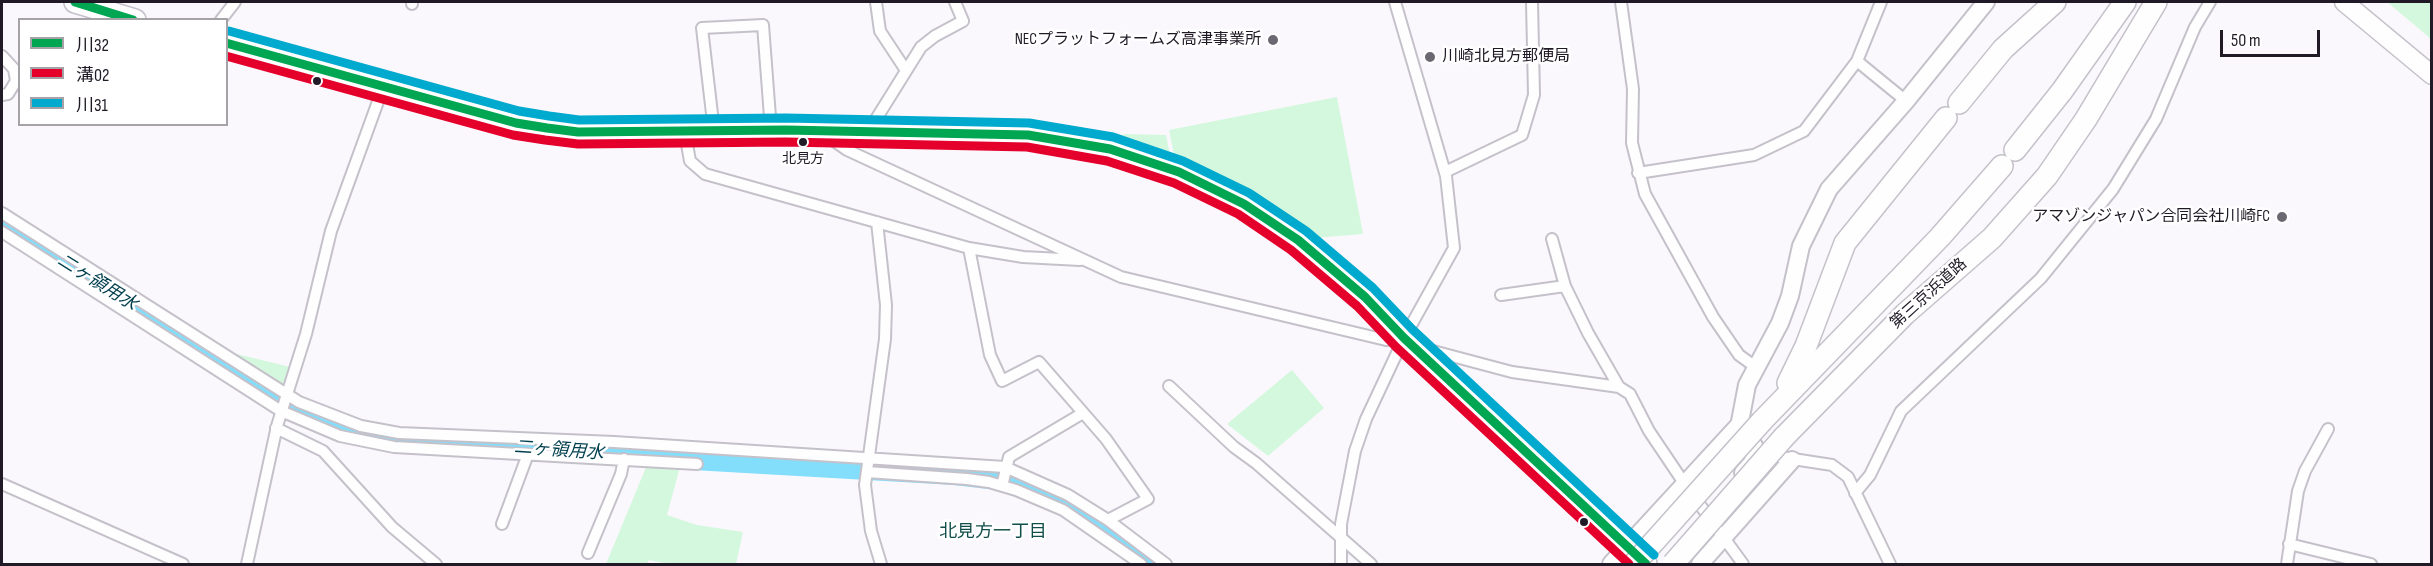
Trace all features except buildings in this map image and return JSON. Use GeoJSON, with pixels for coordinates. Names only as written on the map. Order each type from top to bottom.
{"type":"FeatureCollection","features":[{"type":"Feature","properties":{"kind":"highway"},"geometry":{"type":"LineString","coordinates":[[75,2],[128,18]]}},
{"type":"Feature","properties":{"kind":"highway"},"geometry":{"type":"LineString","coordinates":[[1782,398],[1806,346],[1845,243],[2003,50],[2055,2]]}},
{"type":"Feature","properties":{"kind":"highway","name":"第三京浜道路"},"geometry":{"type":"LineString","coordinates":[[1643,561],[1782,398],[1940,237],[2009,158],[2062,91],[2125,2]]}},
{"type":"Feature","properties":{"kind":"highway","name":"第三京浜道路"},"geometry":{"type":"LineString","coordinates":[[1672,564],[1784,438],[1905,314],[1992,238],[2040,185],[2066,151],[2156,2]]}},
{"type":"Feature","properties":{"kind":"highway"},"geometry":{"type":"LineString","coordinates":[[228,44],[516,123],[548,128],[578,132],[685,133],[771,130],[982,133],[1048,137],[1110,149],[1179,172],[1244,204],[1298,240],[1365,297],[1404,338],[1643,561]]}},
{"type":"Feature","properties":{"kind":"main road"},"geometry":{"type":"LineString","coordinates":[[2344,2],[2432,75]]}},
{"type":"Feature","properties":{"kind":"street"},"geometry":{"type":"LineString","coordinates":[[223,18],[236,2]]}},
{"type":"Feature","properties":{"kind":"street"},"geometry":{"type":"LineString","coordinates":[[876,2],[880,31],[905,69]]}},
{"type":"Feature","properties":{"kind":"street"},"geometry":{"type":"LineString","coordinates":[[868,132],[905,69],[921,47],[935,36],[963,21],[955,2]]}},
{"type":"Feature","properties":{"kind":"street"},"geometry":{"type":"LineString","coordinates":[[1341,564],[1340,538],[1354,451],[1366,419],[1404,338],[1454,248],[1445,172],[1395,2]]}},
{"type":"Feature","properties":{"kind":"street"},"geometry":{"type":"LineString","coordinates":[[1445,172],[1522,135],[1534,94],[1532,2]]}},
{"type":"Feature","properties":{"kind":"street"},"geometry":{"type":"LineString","coordinates":[[1621,2],[1633,89],[1632,143],[1645,194],[1713,317],[1738,355],[1757,368]]}},
{"type":"Feature","properties":{"kind":"street"},"geometry":{"type":"LineString","coordinates":[[1638,173],[1754,155],[1804,131],[1857,62],[1881,2]]}},
{"type":"Feature","properties":{"kind":"street"},"geometry":{"type":"LineString","coordinates":[[1702,507],[1732,463],[1747,385],[1790,296],[1801,246],[1829,189],[1906,101],[1986,2]]}},
{"type":"Feature","properties":{"kind":"street"},"geometry":{"type":"LineString","coordinates":[[1855,493],[1870,476],[1901,411],[2041,278],[2113,189],[2156,119],[2195,27],[2210,2]]}},
{"type":"Feature","properties":{"kind":"street"},"geometry":{"type":"LineString","coordinates":[[714,131],[702,28],[763,25],[771,130]]}},
{"type":"Feature","properties":{"kind":"street"},"geometry":{"type":"LineString","coordinates":[[2,56],[14,69],[16,81],[8,94],[2,94]]}},
{"type":"Feature","properties":{"kind":"street"},"geometry":{"type":"LineString","coordinates":[[1857,62],[1906,101]]}},
{"type":"Feature","properties":{"kind":"street"},"geometry":{"type":"LineString","coordinates":[[247,564],[276,428],[306,334],[339,204],[384,85]]}},
{"type":"Feature","properties":{"kind":"street"},"geometry":{"type":"LineString","coordinates":[[820,131],[847,150],[1121,277],[1386,340],[1404,338]]}},
{"type":"Feature","properties":{"kind":"street"},"geometry":{"type":"LineString","coordinates":[[685,133],[690,161],[705,174],[969,248],[1057,261],[1083,260]]}},
{"type":"Feature","properties":{"kind":"street"},"geometry":{"type":"LineString","coordinates":[[2,213],[333,434],[394,447],[697,464]]}},
{"type":"Feature","properties":{"kind":"street"},"geometry":{"type":"LineString","coordinates":[[877,222],[886,305],[885,339],[865,499],[881,564]]}},
{"type":"Feature","properties":{"kind":"street"},"geometry":{"type":"LineString","coordinates":[[2,232],[283,402],[361,426],[399,433],[614,442],[868,466],[968,479],[1002,486],[1063,510],[1142,564]]}},
{"type":"Feature","properties":{"kind":"street"},"geometry":{"type":"LineString","coordinates":[[1552,239],[1565,286],[1588,333],[1619,387]]}},
{"type":"Feature","properties":{"kind":"street"},"geometry":{"type":"LineString","coordinates":[[969,248],[990,355],[1002,381],[1039,362],[1106,439],[1148,499],[1108,520]]}},
{"type":"Feature","properties":{"kind":"street"},"geometry":{"type":"LineString","coordinates":[[1501,295],[1565,286]]}},
{"type":"Feature","properties":{"kind":"street"},"geometry":{"type":"LineString","coordinates":[[1424,356],[1433,351],[1512,372],[1619,387],[1630,394],[1649,431],[1743,564]]}},
{"type":"Feature","properties":{"kind":"street"},"geometry":{"type":"LineString","coordinates":[[1169,386],[1234,447],[1256,463],[1371,564]]}},
{"type":"Feature","properties":{"kind":"street"},"geometry":{"type":"LineString","coordinates":[[1002,486],[1009,457],[1083,413]]}},
{"type":"Feature","properties":{"kind":"street"},"geometry":{"type":"LineString","coordinates":[[1611,564],[1643,561],[1753,462],[1754,446],[1739,421]]}},
{"type":"Feature","properties":{"kind":"street"},"geometry":{"type":"LineString","coordinates":[[1643,561],[1684,483],[1739,421]]}},
{"type":"Feature","properties":{"kind":"street"},"geometry":{"type":"LineString","coordinates":[[276,428],[323,451],[392,527],[436,564]]}},
{"type":"Feature","properties":{"kind":"street"},"geometry":{"type":"LineString","coordinates":[[2287,564],[2298,491],[2305,471],[2328,429]]}},
{"type":"Feature","properties":{"kind":"street"},"geometry":{"type":"LineString","coordinates":[[323,451],[324,440],[333,434]]}},
{"type":"Feature","properties":{"kind":"street"},"geometry":{"type":"LineString","coordinates":[[1754,452],[1832,465],[1848,477],[1890,564]]}},
{"type":"Feature","properties":{"kind":"street"},"geometry":{"type":"LineString","coordinates":[[502,524],[528,454]]}},
{"type":"Feature","properties":{"kind":"street"},"geometry":{"type":"LineString","coordinates":[[588,553],[621,474],[624,459]]}},
{"type":"Feature","properties":{"kind":"street"},"geometry":{"type":"LineString","coordinates":[[1700,564],[1792,460]]}},
{"type":"Feature","properties":{"kind":"street"},"geometry":{"type":"LineString","coordinates":[[868,466],[981,463],[1005,467],[1068,495],[1108,520],[1166,564]]}},
{"type":"Feature","properties":{"kind":"street"},"geometry":{"type":"LineString","coordinates":[[2,484],[183,564]]}},
{"type":"Feature","properties":{"kind":"street"},"geometry":{"type":"LineString","coordinates":[[2289,544],[2371,564]]}},
{"type":"Feature","properties":{"kind":"green space"},"geometry":{"type":"Polygon","coordinates":[[[2387,2],[2431,2],[2431,39],[2411,22],[2387,2]]]}},
{"type":"Feature","properties":{"kind":"green space"},"geometry":{"type":"Polygon","coordinates":[[[1337,97],[1363,234],[1313,238],[1250,196],[1175,160],[1169,130],[1337,97]]]}},
{"type":"Feature","properties":{"kind":"green space"},"geometry":{"type":"Polygon","coordinates":[[[1124,134],[1166,135],[1171,160],[1121,141],[1120,137],[1124,134]]]}},
{"type":"Feature","properties":{"kind":"green space"},"geometry":{"type":"Polygon","coordinates":[[[233,353],[290,367],[283,387],[233,353]]]}},
{"type":"Feature","properties":{"kind":"green space"},"geometry":{"type":"Polygon","coordinates":[[[1292,370],[1324,408],[1268,456],[1227,424],[1292,370]]]}},
{"type":"Feature","properties":{"kind":"green space"},"geometry":{"type":"Polygon","coordinates":[[[647,465],[680,467],[667,515],[697,525],[743,532],[736,564],[670,564],[649,560],[647,564],[606,564],[647,465]]]}},
{"type":"Feature","properties":{"kind":"waterway","name":"二ヶ領用水"},"geometry":{"type":"LineString","coordinates":[[2,223],[299,411],[358,433],[397,441],[955,473],[998,478],[1025,486],[1075,509],[1152,564]]}},
{"type":"Feature","properties":{"kind":"transit line","name":"川32"},"geometry":{"type":"LineString","coordinates":[[75,2],[127,18]]}},
{"type":"Feature","properties":{"kind":"transit line","name":"川31"},"geometry":{"type":"LineString","coordinates":[[229,31],[519,111],[549,116],[579,120],[786,118],[1029,123],[1113,137],[1183,161],[1249,193],[1306,231],[1373,288],[1412,329],[1654,555]]}},
{"type":"Feature","properties":{"kind":"transit line","name":"川32"},"geometry":{"type":"LineString","coordinates":[[228,44],[516,123],[547,128],[578,132],[786,130],[1028,135],[1110,149],[1179,172],[1244,204],[1298,240],[1365,297],[1404,338],[1646,564]]}},
{"type":"Feature","properties":{"kind":"transit line","name":"溝02"},"geometry":{"type":"LineString","coordinates":[[228,57],[513,135],[545,140],[578,144],[786,142],[1027,147],[1107,161],[1174,183],[1238,214],[1291,250],[1357,306],[1396,347],[1629,564]]}},
{"type":"Feature","properties":{"kind":"place","name":"NECプラットフォームズ高津事業所"},"geometry":{"type":"Point","coordinates":[1273,40]}},
{"type":"Feature","properties":{"kind":"place","name":"川崎北見方郵便局"},"geometry":{"type":"Point","coordinates":[1430,57]}},
{"type":"Feature","properties":{"kind":"place","name":"北見方"},"geometry":{"type":"Point","coordinates":[803,142]}},
{"type":"Feature","properties":{"kind":"place","name":"アマゾンジャパン合同会社川崎FC"},"geometry":{"type":"Point","coordinates":[2282,217]}},
{"type":"Feature","properties":{"kind":"district","name":"北見方一丁目"},"geometry":{"type":"Point","coordinates":[993,532]}}]}
